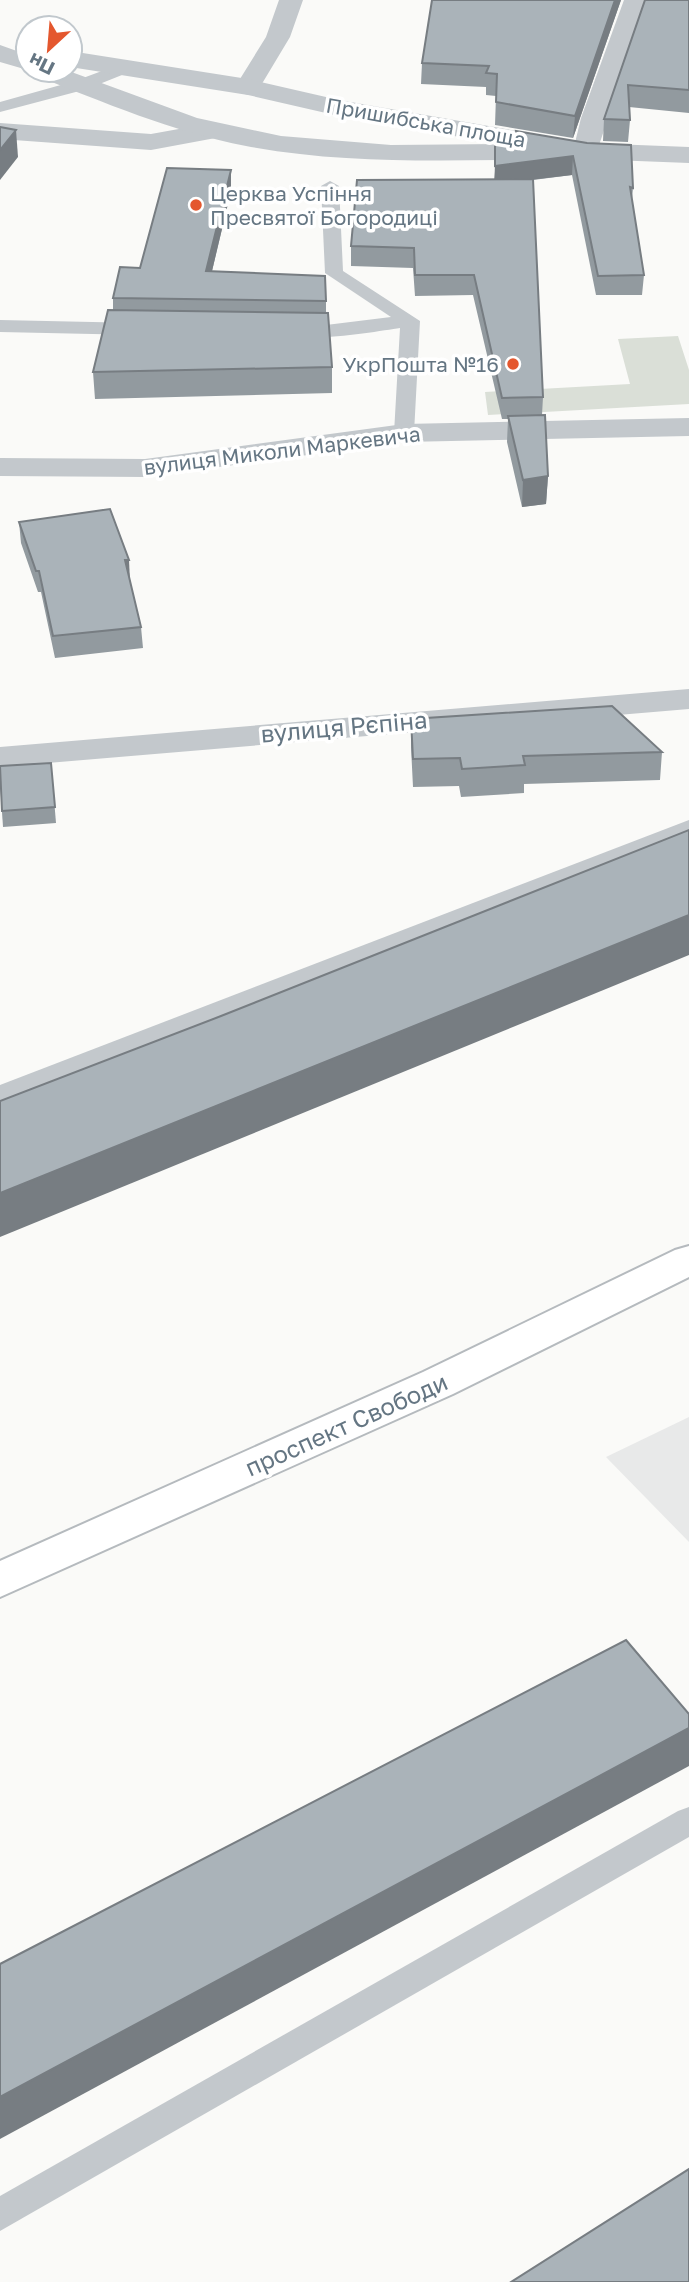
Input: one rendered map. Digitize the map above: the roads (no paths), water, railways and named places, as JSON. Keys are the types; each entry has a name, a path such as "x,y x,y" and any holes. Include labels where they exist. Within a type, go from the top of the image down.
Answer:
{"main road":[{"name":"проспект Свободи","path":"0,1580 438,1383 689,1261"}],"street":[{"path":"248,87 278,37 291,0"},
{"path":"81,85 156,114 212,131 316,149 382,153 586,151 594,118 636,0"},
{"name":"Пришибська площа","path":"84,61 248,87 338,108 586,151 689,155"},
{"path":"0,131 151,142 212,131"},
{"name":"вулиця Миколи Маркевича","path":"0,467 145,468 404,433 689,427"},
{"name":"вулиця Рєпіна","path":"0,757 689,699"}],"lane":[{"path":"0,107 81,85 126,67"},
{"path":"330,187 334,273 410,321"},
{"path":"279,331 326,331 410,321"},
{"path":"404,433 410,321"},
{"path":"0,326 153,329"},
{"path":"0,1095 689,827"},
{"path":"0,2215 689,1821"}],"place":[{"name":"Церква Успіння Пресвятої Богородиці","path":"196,205"},
{"name":"УкрПошта №16","path":"513,364"}]}
